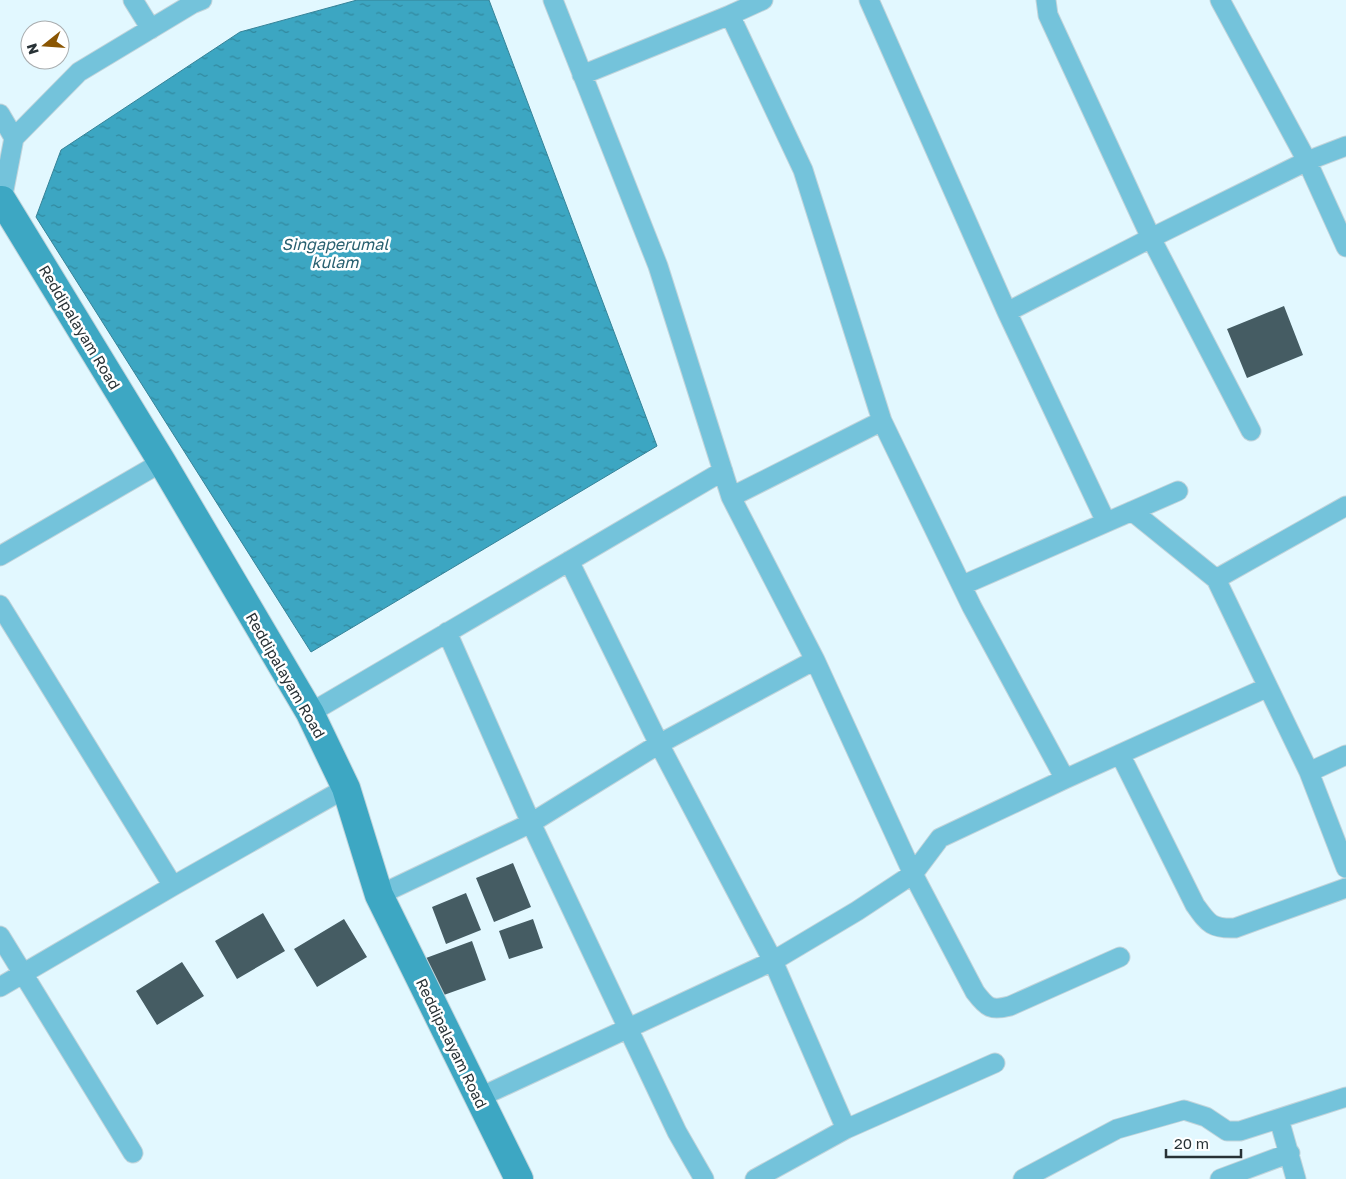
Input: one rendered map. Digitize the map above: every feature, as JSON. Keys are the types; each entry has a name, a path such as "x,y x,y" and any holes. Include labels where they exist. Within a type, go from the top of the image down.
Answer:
{"main road":[{"name":"Reddipalayam Road","path":"1,200 162,462 310,713 346,788 379,895 519,1179"}],"street":[{"path":"133,0 151,29"},
{"path":"1,200 14,138 78,72 192,4 202,0"},
{"path":"553,0 658,266 732,497 815,660 913,874 975,992 981,1001 989,1007 998,1009 1010,1006 1120,957"},
{"path":"582,76 763,0"},
{"path":"869,0 1007,312 1106,522"},
{"path":"1046,0 1048,15 1151,238 1251,431"},
{"path":"1220,0 1307,161 1346,247"},
{"path":"730,15 803,170 882,421 972,607 1066,779"},
{"path":"0,114 14,138"},
{"path":"1007,312 1307,161 1346,146"},
{"path":"732,497 882,421"},
{"path":"0,556 162,462"},
{"path":"310,713 723,471"},
{"path":"963,585 1178,490"},
{"path":"1216,579 1346,506"},
{"path":"1132,511 1216,579 1310,772 1346,868"},
{"path":"569,561 659,744 773,961 846,1130"},
{"path":"0,605 173,886"},
{"path":"447,632 531,823 678,1132 704,1179"},
{"path":"379,895 531,823 659,744 815,660"},
{"path":"478,1098 773,961 857,911 913,874 940,838 1268,687"},
{"path":"1120,754 1195,905 1207,921 1213,925 1220,929 1235,928 1346,888"},
{"path":"1310,772 1346,755"},
{"path":"0,987 346,788"},
{"path":"0,936 133,1153"},
{"path":"755,1179 846,1130 995,1063"},
{"path":"1023,1179 1117,1130 1184,1110 1206,1117 1227,1131 1240,1131 1346,1097"},
{"path":"1279,1119 1296,1179"},
{"path":"1220,1179 1290,1153"}],"water":[{"name":"Singaperumal kulam","path":"357,0 489,0 657,446 311,652 36,217 61,150 240,32"}],"building":[{"path":"1284,306 1303,355 1247,378 1227,329"},
{"path":"513,863 531,907 494,922 476,878"},
{"path":"466,893 481,930 446,944 432,907"},
{"path":"263,913 285,951 237,979 215,941"},
{"path":"344,919 367,957 317,987 294,949"},
{"path":"533,919 543,948 509,959 499,931"},
{"path":"472,941 486,980 441,996 426,958"},
{"path":"182,962 204,996 157,1025 136,991"}]}
